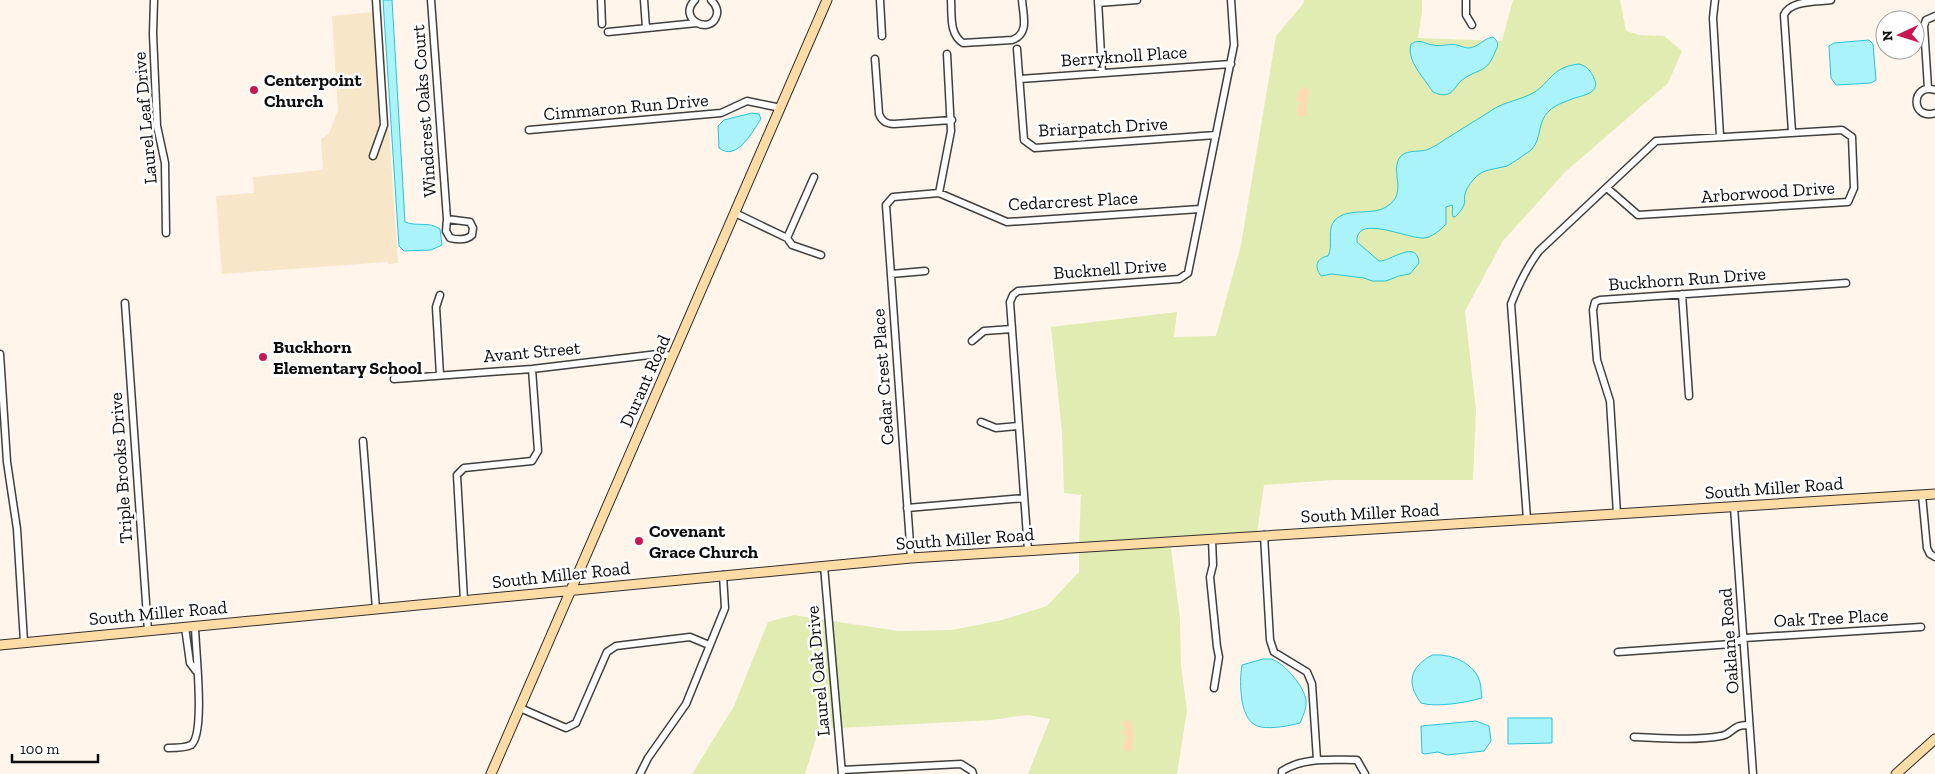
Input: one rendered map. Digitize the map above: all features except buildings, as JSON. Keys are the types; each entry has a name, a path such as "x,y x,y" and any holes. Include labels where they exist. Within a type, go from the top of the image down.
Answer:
{"street":[{"name":"Laurel Leaf Drive","path":"154,0 153,34 157,126 165,163 166,233"},
{"path":"373,156 384,125 376,0"},
{"name":"Windcrest Oaks Court","path":"431,0 446,232 450,238 464,239 472,235 473,228 470,222 446,220"},
{"path":"601,0 602,24"},
{"path":"644,0 646,28"},
{"path":"695,0 690,11 692,19 698,23"},
{"path":"608,32 698,23 709,24 716,18 717,8 711,0"},
{"name":"Durant Road","path":"491,774 827,0"},
{"path":"880,0 882,36"},
{"path":"951,0 953,31 956,38 963,43 1019,38 1023,34 1024,27 1022,0"},
{"path":"1102,73 1098,1 1137,0"},
{"name":"Bucknell Drive","path":"1028,550 1010,302 1013,295 1018,291 1179,280 1188,273 1234,45 1231,0"},
{"path":"1466,0 1466,15 1472,25"},
{"path":"1715,0 1713,18 1720,136"},
{"path":"1792,132 1784,15 1786,10 1792,6 1832,0"},
{"path":"1935,16 1926,20 1924,26 1932,89 1920,92 1916,105 1922,112 1928,114 1935,113"},
{"name":"Briarpatch Drive","path":"1017,49 1024,140 1035,148 1216,136"},
{"path":"939,193 952,120 947,54"},
{"path":"875,59 879,114 883,122 890,124 952,120"},
{"name":"Berryknoll Place","path":"1020,79 1231,64"},
{"name":"Cimmaron Run Drive","path":"529,130 721,113 747,101 781,108"},
{"name":"Arborwood Drive","path":"1527,519 1511,304 1533,259 1539,251 1656,141 1842,130 1852,137 1854,188 1848,202 1638,215 1607,188"},
{"path":"787,238 814,177"},
{"name":"Cedarcrest Place","path":"893,197 939,193 1007,222 1200,209"},
{"name":"Cedar Crest Place","path":"893,197 886,205 911,558"},
{"path":"735,213 787,238 792,245 821,254"},
{"path":"891,274 925,271"},
{"name":"Buckhorn Run Drive","path":"1617,514 1610,401 1596,360 1593,310 1595,302 1600,300 1846,283"},
{"path":"1682,294 1689,396"},
{"path":"440,295 436,307 440,375"},
{"name":"Triple Brooks Drive","path":"125,303 148,631"},
{"path":"972,341 984,331 1012,329"},
{"path":"0,354 7,462 17,529 24,642"},
{"name":"Avant Street","path":"394,379 532,369 658,354 673,356"},
{"path":"464,600 457,475 464,468 532,461 538,452 532,369"},
{"path":"981,422 996,428 1019,426"},
{"path":"363,441 376,609"},
{"name":"South Miller Road","path":"0,645 911,558 1935,494"},
{"path":"1922,495 1926,548 1935,557"},
{"path":"907,508 1024,498"},
{"name":"Oaklane Road","path":"1734,507 1753,774"},
{"path":"1264,535 1270,640 1274,652 1307,672 1312,684 1317,760"},
{"path":"1212,539 1213,565 1210,577 1216,647 1219,657 1214,688"},
{"name":"Laurel Oak Drive","path":"824,566 842,772"},
{"path":"640,774 648,758 686,704 725,608 724,575"},
{"path":"168,748 186,746 194,741 200,714 195,626"},
{"path":"185,627 190,663 197,672"},
{"name":"Oak Tree Place","path":"1618,652 1732,644 1744,638 1920,627"},
{"path":"520,708 566,728 576,723 607,652 616,646 690,637 709,645"},
{"path":"188,650 195,649"},
{"path":"1634,738 1669,738 1676,740 1723,736 1741,724 1749,725"},
{"path":"1896,774 1935,739"},
{"path":"1282,774 1282,771 1292,765 1317,760 1357,760 1365,774"},
{"path":"842,772 961,764 972,771 973,774"}],"shaded area":[{"path":"373,12 381,124 369,157 375,159 388,124 381,12 398,263 389,264 387,262 222,274 216,196 254,193 253,177 323,170 321,139 329,134 338,110 332,16"}],"green space":[{"path":"1304,0 1422,0 1418,38 1502,41 1513,0 1620,0 1626,31 1639,35 1664,36 1682,51 1668,83 1565,172 1503,241 1465,311 1476,410 1473,480 1333,480 1264,485 1257,533 1079,544 1081,495 1064,493 1062,432 1051,327 1177,312 1174,337 1216,336 1241,245 1276,36 1303,4"},
{"path":"1138,547 1171,548 1180,619 1181,666 1187,710 1177,774 1028,774 1050,719 1028,715 991,720 841,728 832,621 898,631 952,630 1002,620 1047,606 1079,572 1079,550"},
{"path":"794,615 826,620 835,728 819,729 805,774 692,774 734,706 768,622"}],"sand":[{"path":"1306,87 1309,90 1306,115 1300,117 1297,114 1298,107 1302,101 1298,102 1297,95 1301,89"},
{"path":"1129,719 1133,730 1133,743 1132,750 1127,752 1122,747 1127,738 1123,732 1126,728 1122,722"}],"water":[{"path":"383,0 392,0 405,222 432,225 440,229 442,245 431,250 404,251 399,246"},
{"path":"1493,37 1498,46 1486,67 1462,80 1452,92 1446,95 1433,92 1413,63 1411,56 1411,44 1417,41 1469,48"},
{"path":"1869,40 1873,44 1876,80 1871,83 1836,85 1831,78 1829,46 1834,43"},
{"path":"1579,64 1587,68 1593,76 1595,87 1593,90 1586,95 1560,104 1549,111 1545,115 1535,145 1527,153 1507,166 1478,175 1468,188 1465,194 1464,205 1455,217 1452,215 1452,205 1446,207 1446,224 1439,231 1430,237 1424,238 1373,228 1364,229 1359,234 1357,242 1379,261 1402,253 1413,252 1417,256 1419,263 1410,274 1386,281 1372,281 1364,278 1332,274 1321,276 1317,269 1317,263 1328,256 1330,252 1332,224 1340,216 1380,210 1393,201 1397,195 1397,168 1401,156 1432,148 1497,107 1536,91 1556,72"},
{"path":"752,113 759,114 761,119 749,138 732,151 719,148 718,126 724,120"},
{"path":"1432,655 1452,657 1468,665 1478,677 1482,698 1443,705 1421,703 1413,689 1413,676 1419,665"},
{"path":"1263,659 1271,659 1282,665 1299,684 1306,698 1305,711 1300,723 1265,728 1254,724 1248,718 1242,701 1242,665"},
{"path":"1508,718 1552,718 1552,743 1508,744"},
{"path":"1476,721 1489,726 1491,741 1484,751 1447,755 1438,752 1422,753 1421,726"}],"place":[{"name":"Centerpoint Church","path":"254,90"},
{"name":"Buckhorn Elementary School","path":"263,357"},
{"name":"Covenant Grace Church","path":"639,541"}]}
